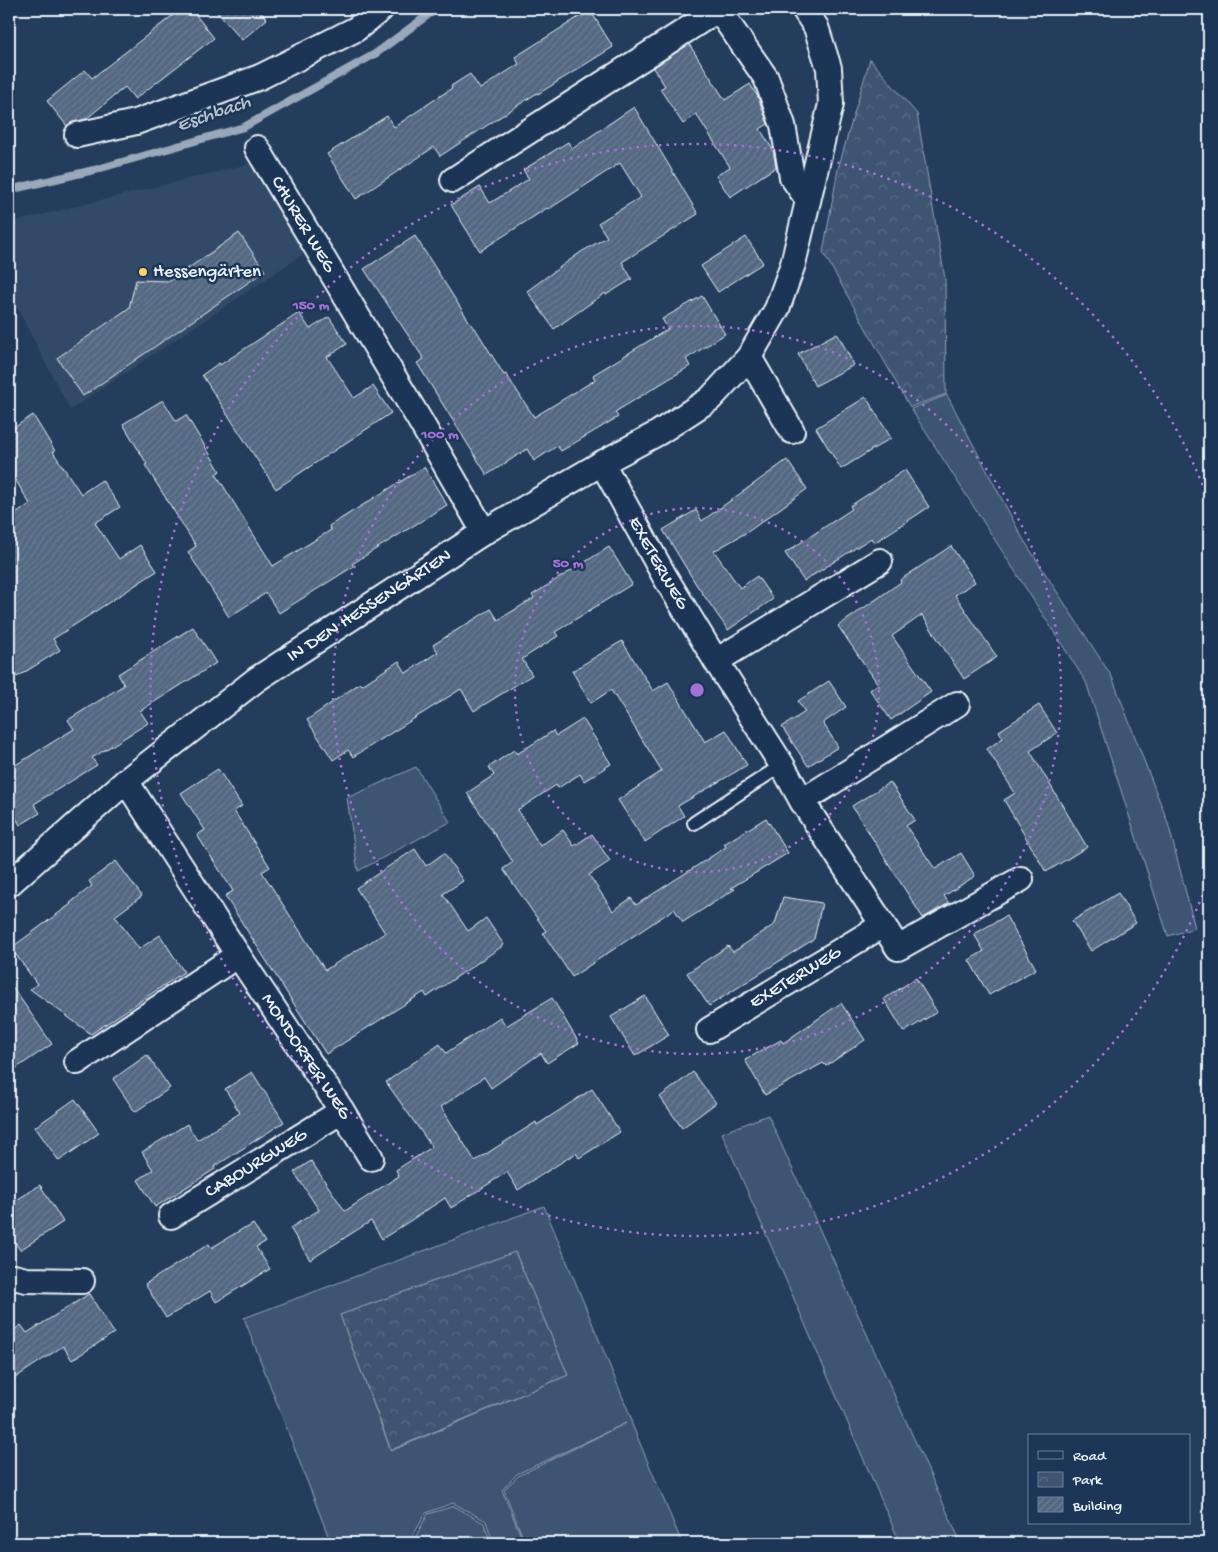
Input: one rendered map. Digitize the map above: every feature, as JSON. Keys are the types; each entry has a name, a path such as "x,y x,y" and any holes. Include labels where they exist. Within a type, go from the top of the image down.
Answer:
{"street":[{"path":"77,135 136,122 260,77 356,29 381,9"},
{"path":"453,180 719,9 766,78 782,125 792,177 808,200"},
{"name":"IN DEN HESSENGÄRTEN","path":"9,884 126,780 257,679 484,532 658,433 710,399 749,357 777,309 793,264 830,104 829,68 816,27 804,9"},
{"name":"CHURER WEG","path":"257,148 419,419 484,532"},
{"path":"749,357 792,431"},
{"name":"EXETERWEG","path":"602,464 664,577 782,765 802,801 898,948 1021,879"},
{"path":"716,661 880,561"},
{"path":"802,801 957,704"},
{"name":"MONDORFER WEG","path":"126,780 371,1158"},
{"name":"EXETERWEG","path":"710,1030 883,925"},
{"path":"77,1062 238,955"},
{"name":"CABOURGWEG","path":"171,1216 342,1111"},
{"path":"10,1275 26,1280 82,1281"}],"lane":[{"path":"694,823 782,765"}],"shaded area":[{"name":"Hessengärten","path":"253,163 305,253 70,410 9,292 9,223"}],"green space":[{"path":"870,59 917,114 945,279 946,394 910,407 823,252 838,169"},
{"path":"947,395 1023,539 1112,677 1168,823 1195,928 1168,936 1086,682 911,409"},
{"path":"416,767 450,822 358,871 347,798"},
{"path":"768,1115 961,1543 900,1543 722,1133"},
{"path":"544,1206 682,1543 525,1543 504,1490 518,1476 626,1423 517,1474 502,1490 524,1543 493,1543 486,1521 453,1503 426,1513 409,1543 331,1543 244,1318","holes":["515,1252 568,1375 391,1451 340,1315"]},
{"path":"515,1252 568,1375 391,1450 340,1315"},
{"path":"454,1506 484,1523 491,1543 412,1543 428,1514"}],"building":[{"path":"181,9 191,9 214,38 135,99 125,87 86,119 67,126 47,101 85,70 92,78"},
{"path":"214,9 258,9 267,19 242,40"},
{"path":"590,10 613,47 537,93 440,156 434,147 356,199 327,154 387,116 394,127 470,74 480,89 519,64 515,57"},
{"path":"689,44 725,100 750,84 758,97 768,124 760,129 773,150 776,167 730,197 716,176 730,167 696,114 683,124 660,89 665,86 653,68"},
{"path":"634,107 698,214 622,262 632,279 606,295 605,293 554,329 527,291 581,252 607,237 598,223 641,197 620,163 480,251 451,205 480,187 490,203 529,179 523,170 568,142 572,149"},
{"path":"239,233 265,271 83,396 57,358 129,308 136,280 170,281"},
{"path":"415,236 504,375 506,374 534,417 595,380 593,375 668,329 662,319 702,296 725,334 686,359 690,366 615,412 618,417 561,451 557,446 534,461 527,449 487,475 417,363 424,359 364,269"},
{"path":"746,237 763,263 718,292 701,266"},
{"path":"299,313 310,329 329,317 347,344 327,357 354,398 373,386 391,413 276,489 202,375"},
{"path":"837,333 854,365 815,386 798,354"},
{"path":"866,397 891,438 841,469 816,428"},
{"path":"163,400 176,421 186,415 220,471 216,474 273,566 331,530 329,526 424,467 447,505 352,564 354,566 279,613 266,593 229,617 188,552 196,546 145,465 147,464 123,424"},
{"path":"33,415 55,451 53,452 81,494 102,480 120,507 95,523 119,559 140,545 157,571 53,639 60,650 17,677 9,664 9,518 30,504 9,469 9,431"},
{"path":"787,460 807,489 749,531 714,551 740,588 757,576 773,599 728,630 696,584 663,530 696,510 702,521"},
{"path":"905,470 929,507 874,543 871,538 804,581 785,553 852,509 850,506"},
{"path":"951,546 975,582 955,595 997,657 964,679 922,615 892,636 931,692 891,720 870,690 878,684 838,626 901,582 900,580"},
{"path":"609,547 632,584 555,632 558,636 522,659 532,675 474,711 461,689 353,757 348,750 333,760 307,720 360,683 362,685 399,661 406,673 438,652 433,645 452,633 491,609 498,620 534,598 532,595"},
{"path":"193,627 216,663 140,711 148,723 92,758 97,765 34,804 40,813 20,825 9,805 9,769 74,729 68,720 124,685 118,674"},
{"path":"622,641 653,691 668,682 705,742 726,730 747,765 678,806 684,816 645,842 618,800 662,771 611,690 591,703 572,671"},
{"path":"829,681 846,707 823,723 838,747 808,766 782,727 805,712 798,701"},
{"path":"1039,705 1057,733 1030,751 1087,847 1046,872 1004,800 1015,793 987,749 1003,738 999,731"},
{"path":"583,719 611,764 584,781 580,774 558,788 556,785 518,810 540,846 563,830 574,846 592,834 610,861 589,875 613,911 631,898 636,905 726,847 724,844 766,818 788,853 731,888 735,889 683,922 674,909 572,977 543,933 546,931 503,869 513,862 467,793 494,775 489,767 514,750 517,754 553,731 556,736"},
{"path":"218,769 242,806 234,811 270,867 262,872 325,970 385,933 356,888 415,849 426,866 444,853 463,881 443,894 468,931 486,918 504,945 427,997 424,992 326,1054 225,896 233,891 197,835 205,830 181,793"},
{"path":"890,782 915,820 906,826 935,869 961,853 975,876 944,896 949,903 923,918 852,806"},
{"path":"116,861 142,896 115,916 139,949 160,935 184,972 91,1034 30,989 37,984 11,948 71,904 92,886 89,881"},
{"path":"1118,893 1136,923 1091,951 1072,921"},
{"path":"783,897 822,903 814,939 709,1006 687,973 728,946 733,952 775,924"},
{"path":"1006,916 1036,969 989,995 969,960 984,951 974,934"},
{"path":"916,978 937,1012 904,1032 884,999"},
{"path":"9,982 52,1044 9,1073"},
{"path":"645,996 669,1035 635,1056 611,1017"},
{"path":"552,998 579,1043 547,1063 541,1053 491,1088 484,1077 441,1107 475,1161 536,1122 537,1125 592,1089 620,1132 579,1158 576,1153 518,1190 507,1172 451,1208 445,1198 382,1239 371,1221 310,1260 290,1228 319,1210 294,1172 311,1161 345,1211 399,1176 396,1170 432,1147 386,1082 440,1044 446,1053 500,1017 506,1026"},
{"path":"841,1003 865,1040 826,1066 823,1063 765,1095 745,1060 781,1040 783,1043"},
{"path":"147,1055 170,1088 135,1112 113,1079"},
{"path":"252,1072 284,1122 155,1207 138,1180 153,1170 142,1152 187,1124 197,1140 240,1113 225,1089"},
{"path":"693,1072 716,1103 682,1128 660,1097"},
{"path":"75,1099 99,1133 59,1161 35,1127"},
{"path":"40,1185 63,1222 20,1250 9,1233 9,1205"},
{"path":"253,1224 265,1242 256,1247 270,1269 216,1302 210,1291 166,1318 145,1284 209,1244 211,1248"},
{"path":"89,1294 114,1333 72,1360 63,1346 9,1382 9,1334 21,1325 27,1333"}],"waterway":[{"name":"Eschbach","path":"9,190 94,170 244,127 375,54 436,9"}],"place":[{"name":"Hessengärten","path":"143,272"}]}
